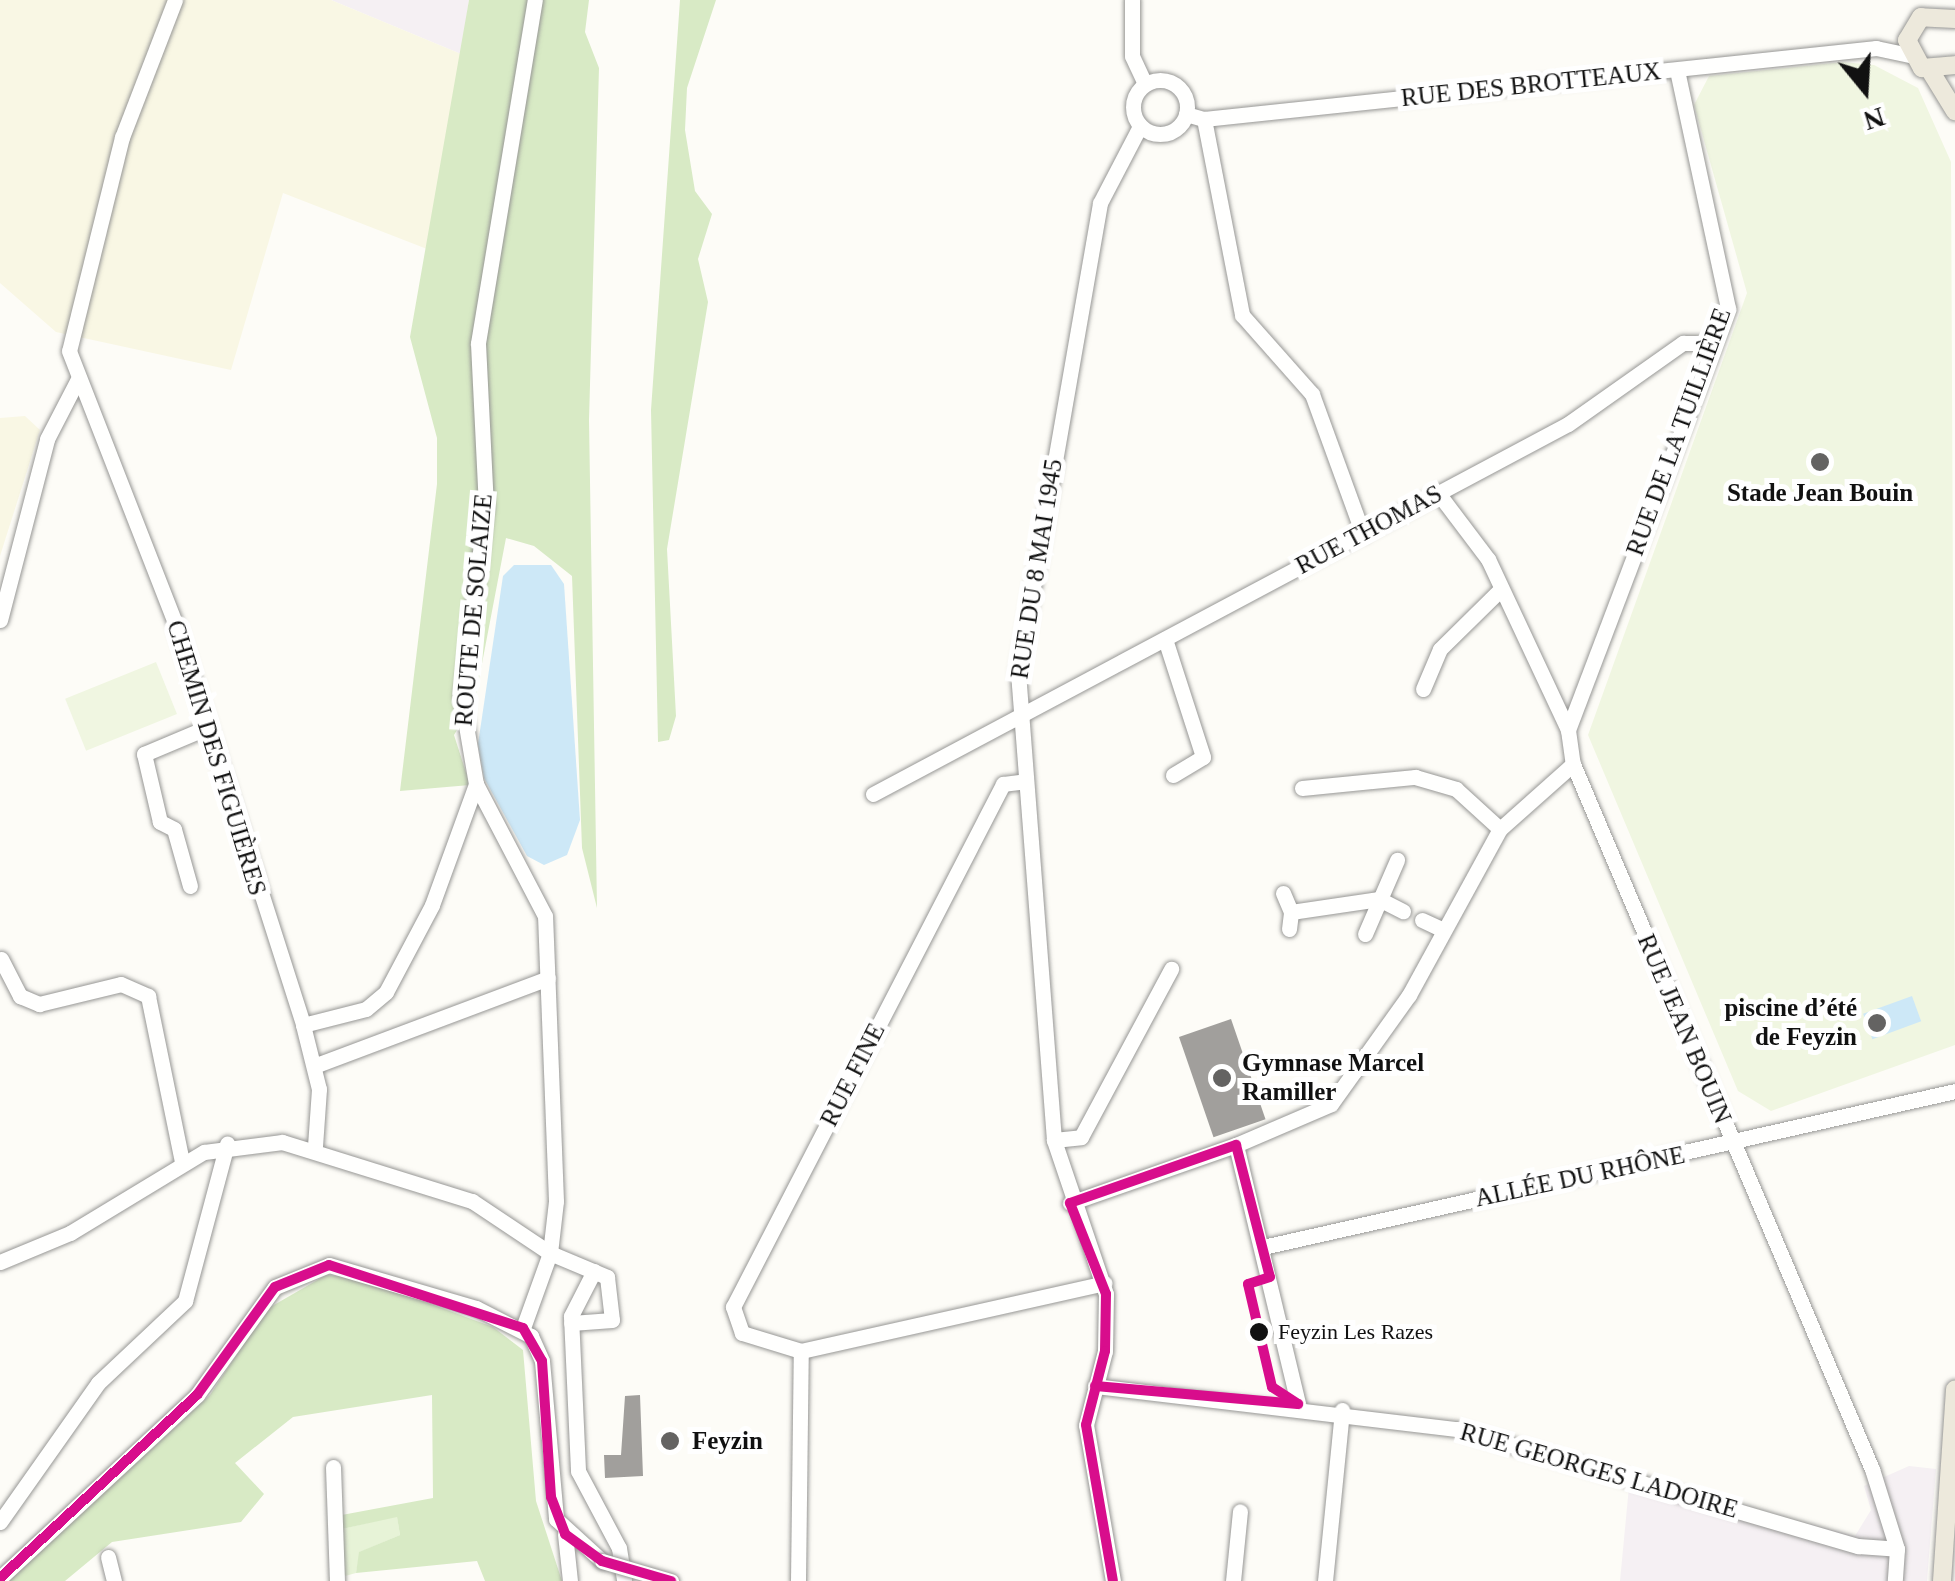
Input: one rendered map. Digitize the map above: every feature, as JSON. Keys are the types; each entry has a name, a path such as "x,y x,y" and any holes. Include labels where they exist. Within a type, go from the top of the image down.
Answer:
{"main road":[{"path":"1953,12 1933,7 1909,32 1910,55 1931,72 1955,111"},
{"path":"1931,72 1955,65"},
{"path":"1942,1581 1955,1389"}],"street":[{"path":"0,620 47,439 78,379 68,351 122,137 175,0"},
{"name":"ROUTE DE SOLAIZE","path":"523,1328 550,1254 545,916 476,784 462,696 486,507 478,343 534,0"},
{"path":"1132,0 1132,56 1145,84"},
{"name":"RUE DES BROTTEAUX","path":"1876,48 1909,32"},
{"name":"RUE DES BROTTEAUX","path":"1186,114 1204,119 1876,48 1910,55"},
{"name":"RUE DE LA TUILLIÈRE","path":"1568,730 1713,343 1729,283 1678,70"},
{"path":"1145,84 1177,86 1186,114 1171,132 1140,126 1133,104 1145,84"},
{"path":"1204,119 1234,292 1257,338 1312,394 1363,534"},
{"name":"RUE DU 8 MAI 1945","path":"1113,1581 1086,1426 1107,1333 1104,1283 1070,1204 1054,1140 1018,714 1100,202 1140,126"},
{"name":"RUE THOMAS","path":"873,794 1619,395 1683,343 1713,343"},
{"name":"CHEMIN DES FIGUIÈRES","path":"78,379 117,458 303,1025 314,1066 316,1146"},
{"name":"RUE JEAN BOUIN","path":"1438,493 1501,589 1568,730 1573,764 1897,1549 1895,1581"},
{"path":"1423,689 1440,650 1501,589"},
{"path":"1165,639 1203,757 1173,775"},
{"path":"190,886 144,754 206,728"},
{"path":"1070,1204 1236,1144 1331,1104 1410,995 1441,930 1500,829 1573,764"},
{"path":"1302,788 1415,778 1456,789 1500,829"},
{"name":"RUE FINE","path":"801,1351 742,1333 734,1307 1003,784 1026,781"},
{"path":"303,1025 366,1009 386,992 432,905 476,784"},
{"path":"1365,934 1397,860"},
{"path":"1283,893 1291,912 1289,929"},
{"path":"1291,912 1378,899 1403,911"},
{"path":"1422,920 1441,930"},
{"path":"1,959 20,996 39,1004 121,984 148,996 182,1162"},
{"path":"1054,1140 1081,1137 1171,969"},
{"path":"314,1066 548,978"},
{"name":"ALLÉE DU RHÔNE","path":"1263,1246 1955,1090"},
{"path":"0,1522 98,1383 185,1301 227,1144"},
{"path":"0,1262 70,1234 182,1162 227,1144 316,1146 507,1217 550,1254 610,1280 612,1320 571,1323"},
{"path":"1236,1144 1298,1404"},
{"path":"0,1578 197,1396 275,1287 308,1268 366,1270 523,1328 542,1361 551,1497 565,1534 570,1581"},
{"path":"594,1271 571,1323 578,1471 619,1548 624,1581"},
{"path":"798,1581 801,1351 1104,1283"},
{"name":"RUE GEORGES LADOIRE","path":"1095,1386 1298,1404 1457,1429 1858,1546 1897,1549"},
{"path":"1324,1581 1342,1410"},
{"path":"333,1466 334,1580"},
{"path":"1233,1581 1240,1511"},
{"path":"565,1534 602,1561 671,1581"},
{"path":"108,1557 114,1581"}],"shaded area":[{"path":"0,0 331,0 461,54 427,249 283,193 231,370 56,332 0,283"},
{"path":"331,0 469,0 461,54"},
{"path":"25,416 40,430 0,556 0,418"},
{"path":"1909,1466 1936,1469 1927,1581 1620,1581 1630,1476 1855,1536 1871,1510 1864,1486"}],"green space":[{"path":"469,0 589,0 585,32 599,68 589,420 597,908 582,848 572,576 534,546 506,538 475,700 454,735 470,785 400,791 437,484 437,438 410,337"},
{"path":"680,0 716,0 687,88 685,130 695,191 712,214 698,259 708,302 667,549 676,716 669,740 658,742 651,410"},
{"name":"Stade Jean Bouin","path":"1843,62 1874,65 1918,88 1951,162 1955,1045 1771,1111 1738,1091 1588,735 1747,293 1694,105 1709,76"},
{"path":"156,662 177,714 86,751 65,699"},
{"path":"326,1275 358,1277 493,1327 523,1350 536,1501 562,1581 485,1581 477,1561 356,1573 359,1552 400,1535 397,1517 342,1529 331,1517 433,1498 432,1395 293,1417 235,1463 264,1494 241,1522 112,1542 65,1581 9,1581 210,1395 267,1309"},
{"path":"397,1516 400,1535 360,1552 356,1573 345,1576 335,1561 342,1529"}],"water":[{"path":"514,565 551,565 564,584 580,820 567,855 544,865 527,856 484,778 478,744 503,576"},
{"path":"1912,996 1921,1021 1872,1039 1863,1014"}],"building":[{"name":"Gymnase Marcel Ramiller","path":"1231,1019 1266,1119 1214,1137 1179,1037"},
{"name":"Feyzin","path":"640,1395 643,1476 605,1478 604,1455 621,1455 625,1396"}],"transit line":[{"path":"1070,1203 1236,1145 1270,1277"},
{"path":"1070,1203 1106,1294 1105,1351 1086,1425 1113,1581"},
{"path":"0,1578 197,1395 275,1287 329,1265 523,1328 542,1361 551,1497 565,1534 602,1561 671,1581"},
{"path":"1270,1277 1248,1284 1272,1387 1298,1404"},
{"path":"1095,1386 1298,1404"}],"place":[{"name":"Stade Jean Bouin","path":"1820,462"},
{"name":"piscine d’été de Feyzin","path":"1877,1023"},
{"name":"Gymnase Marcel Ramiller","path":"1222,1078"},
{"name":"Feyzin Les Razes","path":"1259,1332"},
{"name":"Feyzin","path":"670,1441"}]}
